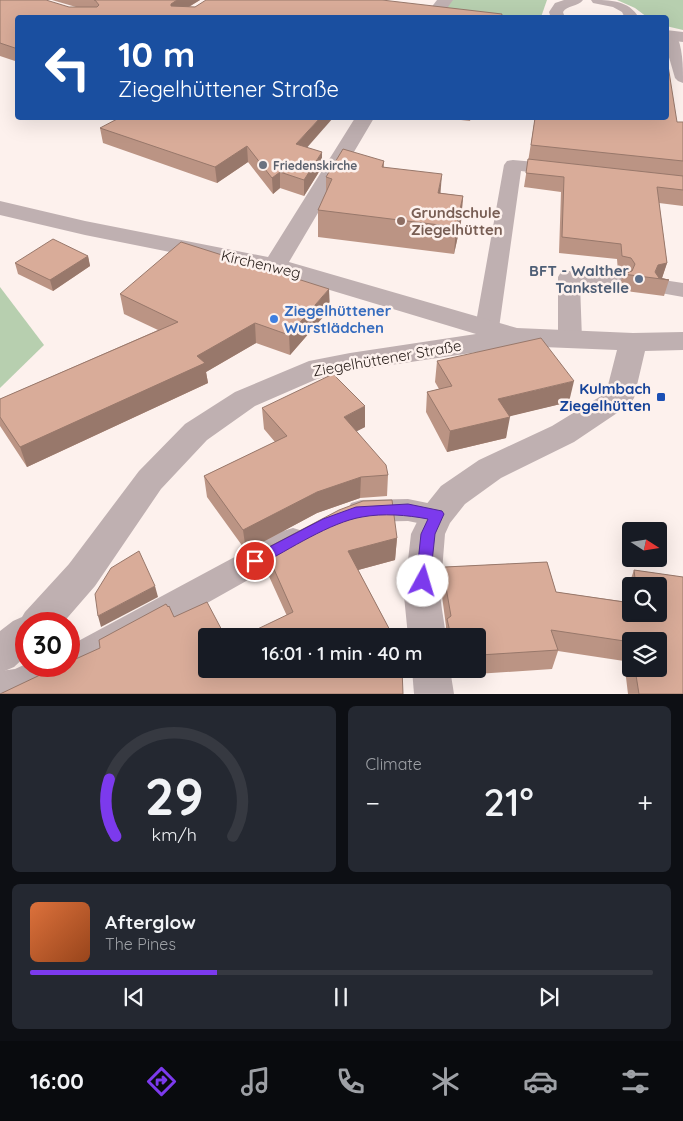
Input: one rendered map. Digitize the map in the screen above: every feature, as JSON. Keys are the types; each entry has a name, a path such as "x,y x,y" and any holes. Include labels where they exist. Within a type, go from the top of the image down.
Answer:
{"street":[{"path":"417,8 454,13"},
{"path":"275,266 363,120"},
{"name":"Kirchenweg","path":"0,208 84,228 275,266 518,337"},
{"name":"Ziegelhüttener Straße","path":"49,612 82,575 150,480 196,432 246,399 309,371 350,362 518,337 633,342 683,341"},
{"path":"425,628 422,596 428,534 437,514 454,495 490,468 563,434 618,398 633,342"},
{"path":"0,655 15,642"},
{"path":"431,678 434,694"}],"lane":[{"path":"557,15 556,12 560,6 576,0"},
{"path":"598,0 614,3 629,10 631,15"},
{"path":"673,36 683,78"},
{"path":"487,328 513,165 579,172"},
{"path":"570,339 570,277 618,281"},
{"path":"80,657 328,524 361,511 387,509 437,514"},
{"path":"0,687 16,685 35,677"}],"green space":[{"path":"441,0 547,0 542,15 488,15 435,11"},
{"path":"617,0 683,0 683,30 669,27 669,15 644,15 635,8"},
{"path":"0,287 44,345 0,388"}],"building":[{"path":"0,0 46,0 69,7 97,7 99,5 95,0 177,0 171,6 195,7 206,0 382,0 502,14 15,15 15,48 0,43"},
{"path":"669,72 677,122 683,122 683,161 531,145 535,120 669,120"},
{"path":"115,120 318,120 296,144 322,152 304,180 280,172 272,178 247,146 215,167 100,128"},
{"path":"343,149 384,161 382,167 442,174 438,193 463,196 456,227 318,210 332,179 326,177"},
{"path":"528,159 683,176 683,190 657,187 667,263 658,265 655,272 659,278 669,280 623,274 632,271 635,264 631,258 622,256 621,244 562,237 564,177 526,173"},
{"path":"53,239 88,256 50,280 15,263"},
{"path":"181,242 329,289 289,335 255,323 197,356 205,363 20,447 0,417 0,399 178,322 120,294"},
{"path":"541,338 574,381 498,399 510,417 450,431 427,392 452,386 437,361"},
{"path":"333,374 365,406 344,417 386,465 388,475 361,477 317,492 243,530 204,476 287,436 262,408"},
{"path":"392,500 397,538 348,551 389,628 260,628 293,612 265,549 339,510 363,501"},
{"path":"139,551 155,586 98,616 95,594 111,568"},
{"path":"547,562 556,592 622,602 622,622 667,622 667,577 635,577 634,570 683,577 683,694 639,694 636,677 667,677 667,632 622,632 622,641 551,630 558,650 486,655 486,628 449,628 447,619 451,616 444,576 445,567"},
{"path":"207,602 221,628 198,628 198,678 402,678 403,694 0,694 36,677 80,677 80,657 100,648 99,640 166,604 169,606 174,617"}],"place":[{"name":"Friedenskirche","path":"263,165"},
{"name":"Grundschule Ziegelhütten","path":"401,221"},
{"name":"BFT - Walther Tankstelle","path":"639,279"},
{"name":"Ziegelhüttener Wurstlädchen","path":"274,319"},
{"name":"Kulmbach Ziegelhütten","path":"661,397"}],"route":[{"path":"255,561 328,523 361,511 408,510 437,514 428,534 423,581"}]}
